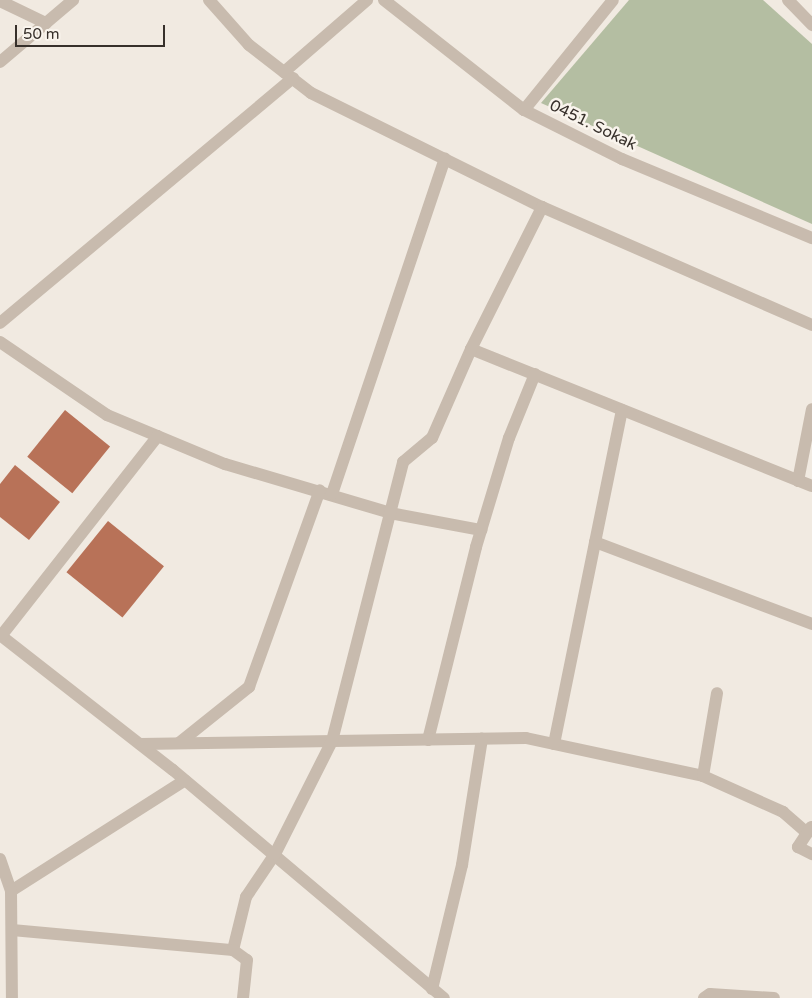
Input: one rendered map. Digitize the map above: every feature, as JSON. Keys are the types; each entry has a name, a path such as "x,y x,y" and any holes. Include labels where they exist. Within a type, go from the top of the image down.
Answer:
{"street":[{"path":"0,62 73,0"},
{"path":"209,0 249,45 312,93 542,207 812,325"},
{"path":"0,323 288,75 367,0"},
{"name":"0451. Sokak","path":"384,0 524,110 622,159 812,238"},
{"path":"524,110 613,0"},
{"path":"788,0 812,25"},
{"path":"0,1 46,23"},
{"path":"179,744 249,687 326,492 445,158"},
{"path":"233,950 246,897 274,854 332,741 403,462 432,438 471,349 542,207"},
{"path":"0,342 107,415 225,464 326,492 390,513 481,530"},
{"path":"471,349 812,486"},
{"path":"428,740 481,530 509,438 535,374"},
{"path":"798,481 812,409"},
{"path":"554,744 622,410"},
{"path":"158,436 0,636 185,780 444,998"},
{"path":"595,542 812,624"},
{"path":"703,776 717,693"},
{"path":"140,744 526,738 703,776 784,812 810,829 798,847 812,854"},
{"path":"432,988 462,865 482,739"},
{"path":"11,891 185,780"},
{"path":"0,859 11,891 12,998"},
{"path":"12,930 233,950 247,960 243,998"},
{"path":"708,997 774,998"}],"green space":[{"path":"629,0 763,0 812,44 812,224 541,103"}],"building":[{"path":"65,410 110,447 72,493 27,457"},
{"path":"15,465 60,502 29,540 0,517 0,484"},
{"path":"108,521 164,566 122,618 66,572"}]}
